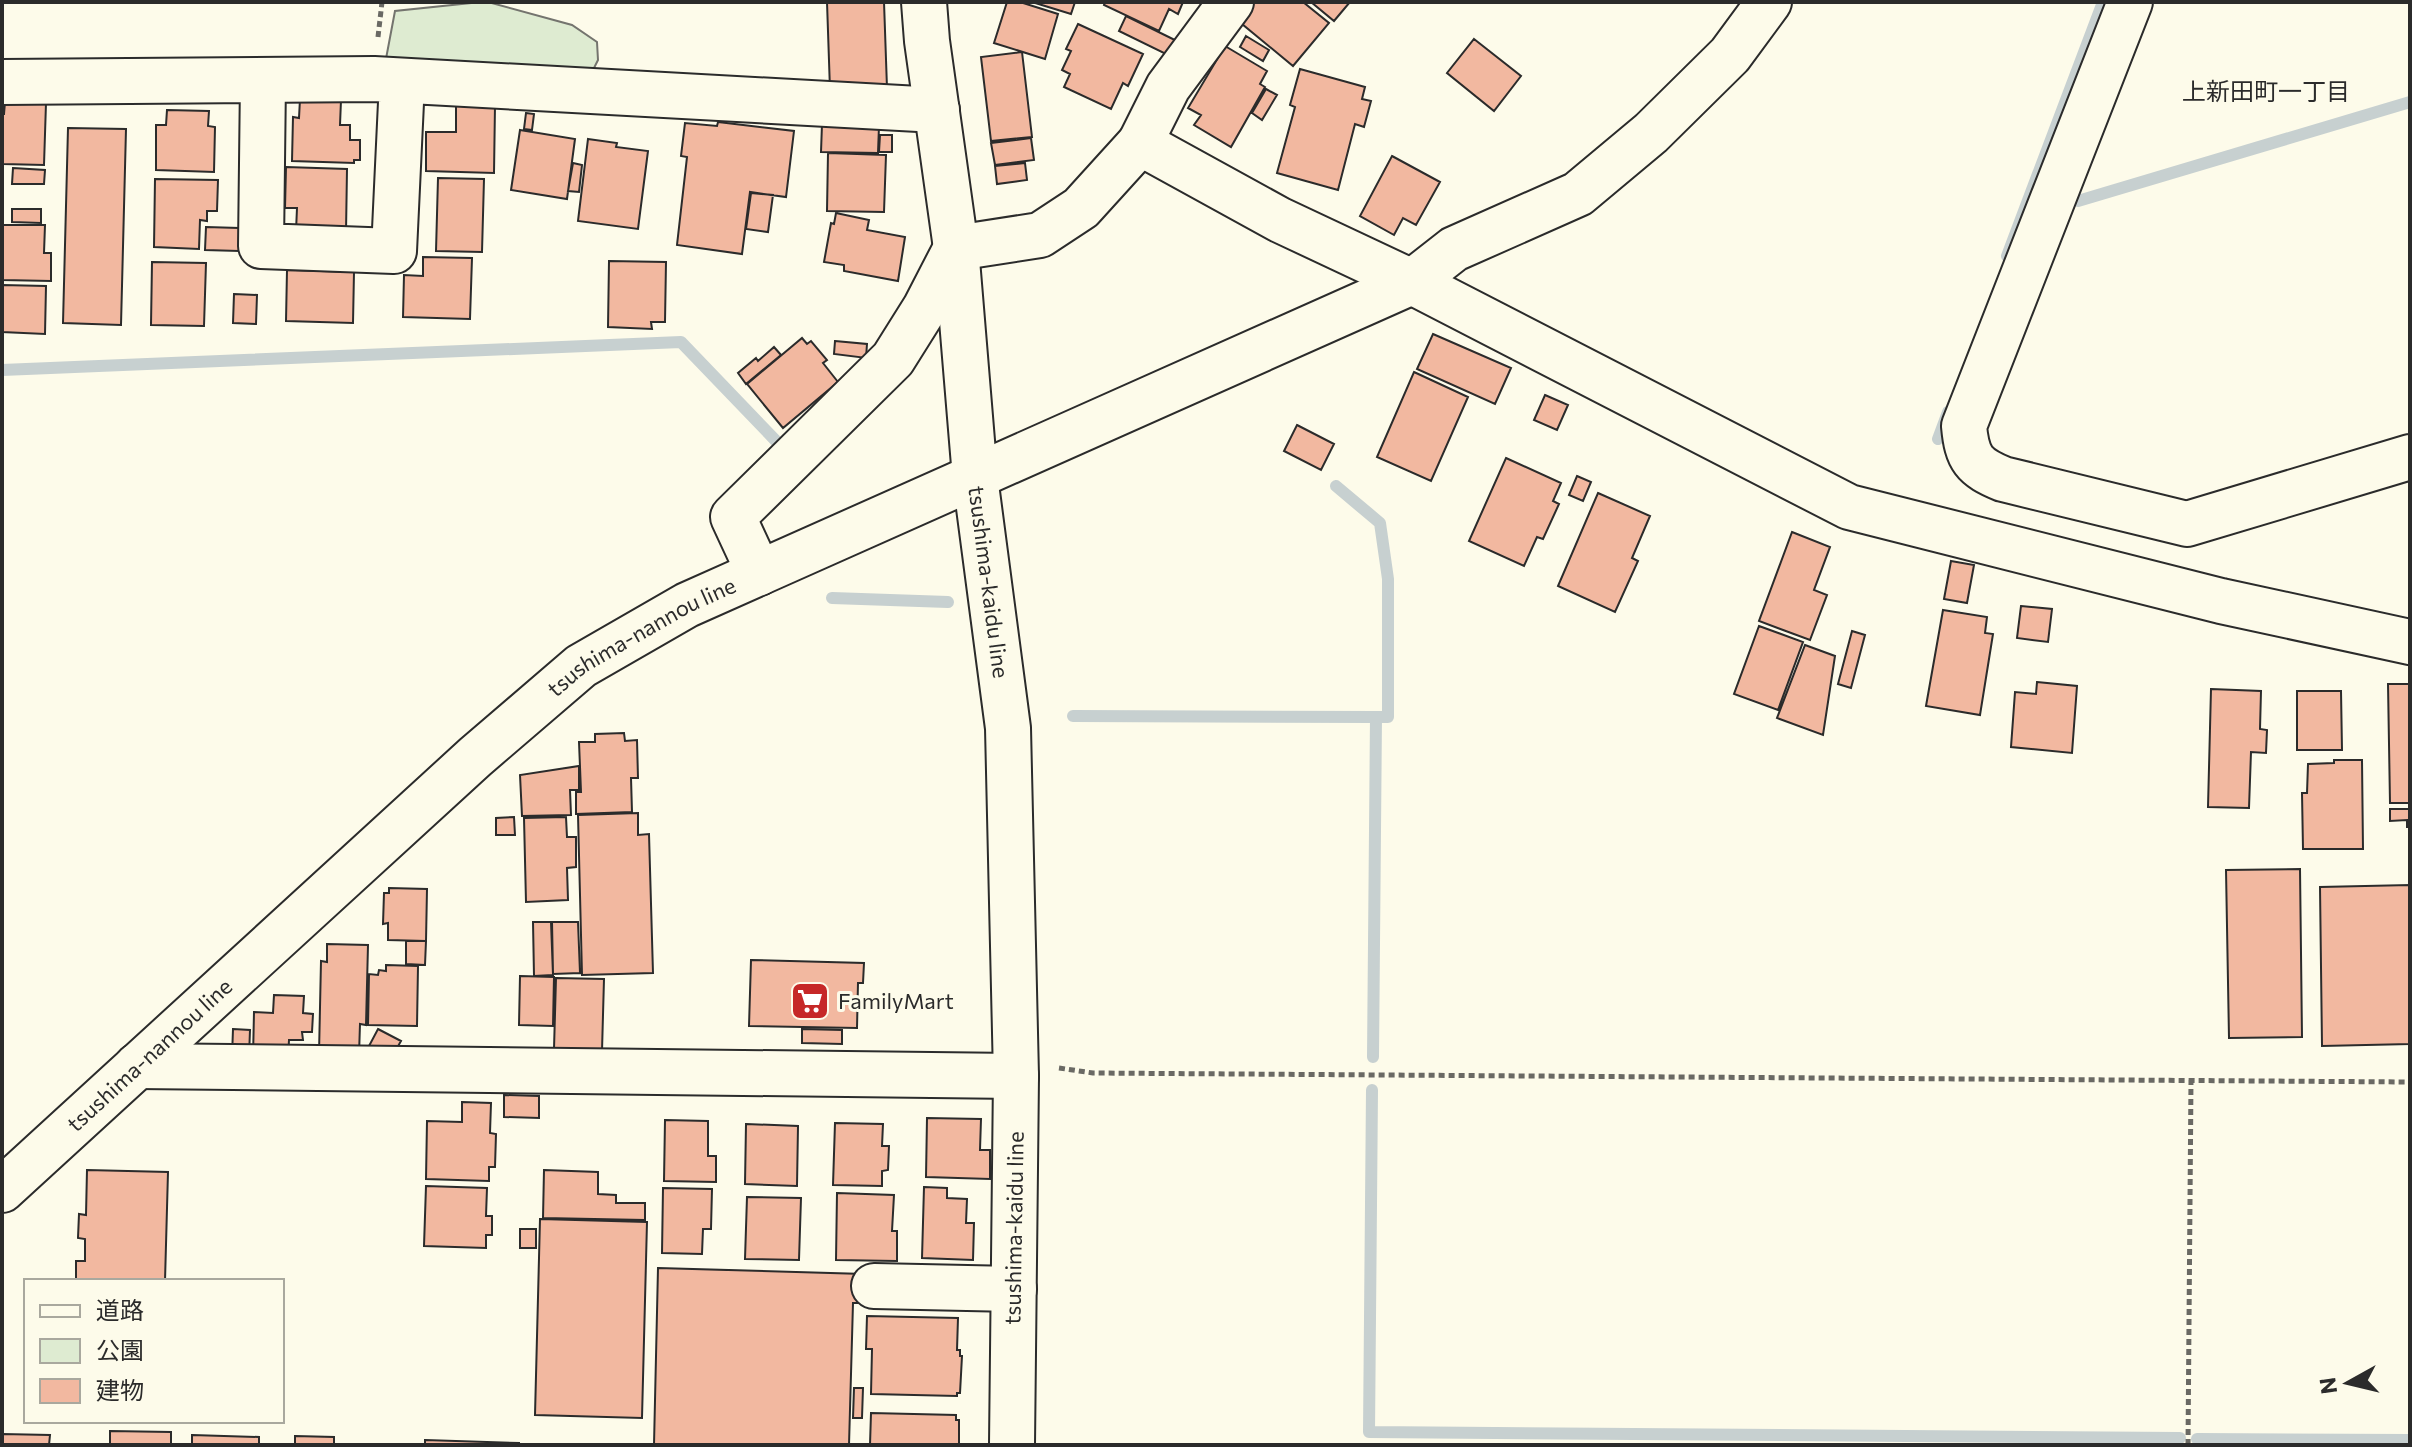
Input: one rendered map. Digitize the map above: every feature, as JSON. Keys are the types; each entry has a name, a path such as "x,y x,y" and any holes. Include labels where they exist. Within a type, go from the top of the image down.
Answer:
{"street":[{"path":"924,2 956,248 975,477"},
{"path":"956,248 1040,235 1081,208 1140,143 1168,87 1231,2"},
{"name":"tsushima-kaidu line","path":"1012,1445 1016,1069 1008,728 975,477 1412,282 1454,249 1578,194 1651,133 1730,55 1769,2"},
{"path":"2130,2 1964,426 1966,447 1980,470 2003,479 2187,524 2410,457"},
{"path":"263,80 261,246 394,251 402,81"},
{"path":"2,82 402,81 937,110"},
{"path":"1140,143 1280,220 1412,282 1849,507 2221,601 2410,642"},
{"path":"759,573 733,517 893,359 925,308 956,248"},
{"name":"tsushima-nannou line","path":"2,1190 475,757 581,666 687,605 975,477"},
{"path":"137,1066 1016,1069"},
{"path":"874,1286 1014,1289"}],"path":[{"path":"1016,1069 1093,1073 2410,1082"},
{"path":"2188,1445 2191,1080"}],"green space":[{"path":"481,2 572,25 597,42 598,60 590,76 385,64 395,11"}],"building":[{"path":"827,2 884,2 887,88 830,90"},
{"path":"1007,2 1020,2 1058,14 1045,59 994,43"},
{"path":"1032,2 1075,2 1071,14"},
{"path":"1105,2 1183,2 1178,14 1169,9 1159,31 1104,5"},
{"path":"1250,2 1303,2 1329,23 1293,66 1236,19"},
{"path":"1311,2 1350,2 1334,21"},
{"path":"1126,16 1181,43 1174,58 1119,31"},
{"path":"1078,24 1143,54 1128,86 1123,83 1111,109 1064,87 1070,74 1062,70 1071,51 1066,49"},
{"path":"1246,36 1269,50 1263,61 1240,47"},
{"path":"1474,39 1521,76 1494,111 1447,73"},
{"path":"1225,46 1267,71 1260,84 1265,87 1231,147 1194,125 1201,115 1188,108"},
{"path":"1022,52 1032,137 991,141 981,57"},
{"path":"1300,69 1365,87 1362,99 1371,101 1364,127 1355,124 1338,190 1277,173 1295,107 1290,105"},
{"path":"1266,89 1277,95 1262,120 1252,113"},
{"path":"300,99 341,100 340,125 350,125 350,140 360,140 360,160 354,160 354,163 292,161 293,117 299,118"},
{"path":"5,102 46,103 44,165 3,164 2,114"},
{"path":"456,104 495,105 494,173 426,171 426,132 456,132"},
{"path":"167,110 209,111 208,126 215,127 214,172 156,170 156,125 166,125"},
{"path":"526,113 534,114 532,130 524,129"},
{"path":"718,122 794,131 786,197 750,192 742,254 677,245 687,157 681,156 685,123 717,126"},
{"path":"822,124 879,126 878,153 821,152"},
{"path":"68,128 126,129 121,325 63,323"},
{"path":"520,130 575,139 567,199 511,190"},
{"path":"880,135 892,135 892,152 879,152"},
{"path":"1031,138 1034,160 995,165 991,143"},
{"path":"588,139 648,151 638,229 578,221"},
{"path":"828,153 886,155 884,212 827,211"},
{"path":"1392,156 1440,182 1416,225 1403,218 1394,235 1360,216"},
{"path":"573,163 582,165 579,192 568,191"},
{"path":"1025,163 1027,180 997,184 995,166"},
{"path":"286,167 347,169 346,232 296,231 297,208 285,208"},
{"path":"13,168 45,170 44,184 12,184"},
{"path":"438,178 484,179 482,252 436,251"},
{"path":"155,179 218,180 217,211 207,211 207,221 200,220 199,249 154,247"},
{"path":"751,193 773,195 768,232 746,229"},
{"path":"12,209 41,209 41,223 12,222"},
{"path":"836,213 869,220 867,230 905,237 898,281 844,271 844,265 824,262 831,223 834,224"},
{"path":"2,225 45,225 44,253 51,253 51,281 2,280"},
{"path":"206,227 239,228 239,251 205,250"},
{"path":"423,257 472,258 470,319 403,317 404,275 423,276"},
{"path":"609,261 666,262 665,322 651,322 652,329 608,327"},
{"path":"152,262 206,263 204,326 151,325"},
{"path":"287,270 354,272 353,323 286,321"},
{"path":"2,285 46,286 45,334 2,332"},
{"path":"234,294 257,295 256,324 233,323"},
{"path":"1433,334 1511,368 1495,404 1417,369"},
{"path":"802,338 807,344 811,341 827,360 823,363 838,382 783,428 747,384"},
{"path":"835,341 867,344 866,358 834,354"},
{"path":"774,347 781,355 746,384 738,373"},
{"path":"1414,372 1468,397 1431,481 1377,457"},
{"path":"1545,395 1568,405 1557,430 1534,420"},
{"path":"1297,425 1334,444 1321,470 1284,451"},
{"path":"1506,458 1561,483 1553,501 1559,504 1543,539 1537,537 1524,566 1469,541"},
{"path":"1577,476 1591,482 1583,501 1569,495"},
{"path":"1598,493 1650,516 1632,558 1638,561 1615,612 1558,586"},
{"path":"1792,532 1830,547 1814,590 1827,595 1810,640 1759,621"},
{"path":"1951,561 1974,565 1967,603 1944,599"},
{"path":"2021,606 2052,609 2048,642 2017,638"},
{"path":"1943,610 1987,617 1985,633 1993,634 1980,715 1926,706"},
{"path":"1759,626 1803,642 1778,710 1734,694"},
{"path":"1852,631 1865,635 1851,688 1838,684"},
{"path":"1805,645 1835,656 1823,735 1777,718"},
{"path":"2037,682 2077,686 2072,753 2011,747 2015,692 2036,694"},
{"path":"2388,684 2410,684 2410,803 2390,803"},
{"path":"2211,689 2261,691 2260,729 2267,730 2266,753 2251,752 2249,808 2208,807"},
{"path":"2297,691 2341,691 2342,750 2297,750"},
{"path":"624,733 625,741 637,740 638,778 631,778 632,812 576,814 576,792 581,792 579,742 595,742 595,734"},
{"path":"2334,760 2362,760 2363,849 2303,849 2302,793 2307,793 2308,764 2334,763"},
{"path":"579,766 579,790 570,790 571,815 522,816 520,775"},
{"path":"2390,809 2410,809 2410,827 2407,827 2407,820 2390,821"},
{"path":"638,813 638,835 649,834 653,973 582,975 578,815"},
{"path":"514,817 515,835 496,835 496,818"},
{"path":"566,817 567,837 576,837 576,867 567,868 568,900 526,902 524,818"},
{"path":"2300,869 2302,1037 2229,1038 2226,870"},
{"path":"2410,885 2410,1044 2322,1046 2320,887"},
{"path":"389,888 427,889 426,941 388,940 388,923 383,924 384,893 389,893"},
{"path":"533,922 551,922 553,975 534,976"},
{"path":"552,922 578,922 580,973 553,974"},
{"path":"406,941 426,941 425,965 406,964"},
{"path":"327,944 368,945 366,1025 360,1024 359,1055 319,1054 321,961 327,962"},
{"path":"751,960 864,963 863,983 858,983 857,1028 749,1026"},
{"path":"386,965 418,966 417,1026 368,1025 369,974 378,975 379,970 386,971"},
{"path":"520,976 554,977 553,1026 519,1025"},
{"path":"556,978 604,979 602,1051 554,1049"},
{"path":"274,995 304,996 303,1013 313,1014 312,1032 302,1032 303,1040 289,1040 288,1059 253,1058 254,1012 273,1013"},
{"path":"233,1029 250,1030 249,1057 232,1057"},
{"path":"378,1029 401,1041 392,1057 369,1046"},
{"path":"802,1029 842,1030 842,1044 802,1043"},
{"path":"504,1095 539,1096 539,1118 504,1117"},
{"path":"462,1102 491,1103 490,1133 496,1134 495,1167 489,1167 489,1181 426,1179 427,1121 462,1122"},
{"path":"927,1118 981,1119 980,1150 990,1150 990,1179 926,1177"},
{"path":"665,1120 708,1121 708,1156 716,1156 716,1182 664,1181"},
{"path":"835,1123 883,1124 882,1146 889,1146 888,1170 882,1171 882,1186 833,1185"},
{"path":"746,1124 798,1126 797,1186 745,1184"},
{"path":"87,1170 168,1172 165,1279 76,1279 76,1261 85,1261 85,1239 78,1238 79,1214 86,1215"},
{"path":"544,1170 598,1172 598,1194 616,1195 616,1203 645,1203 645,1220 543,1218"},
{"path":"426,1186 487,1188 486,1216 492,1216 492,1235 486,1235 486,1248 424,1246"},
{"path":"924,1187 947,1188 947,1198 967,1199 966,1223 974,1223 973,1260 922,1258"},
{"path":"663,1188 712,1189 711,1229 703,1229 702,1254 662,1253"},
{"path":"837,1193 894,1195 892,1231 897,1231 897,1261 836,1260"},
{"path":"747,1197 801,1198 799,1260 745,1259"},
{"path":"540,1219 647,1222 642,1418 535,1415"},
{"path":"520,1229 536,1229 536,1248 520,1248"},
{"path":"658,1268 864,1274 863,1303 853,1303 849,1445 654,1445"},
{"path":"867,1316 958,1318 957,1350 962,1356 960,1393 957,1396 871,1394 872,1349 866,1349"},
{"path":"854,1388 863,1388 862,1418 853,1418"},
{"path":"871,1413 956,1415 956,1420 959,1420 959,1445 870,1445"},
{"path":"110,1431 171,1432 171,1445 110,1445"},
{"path":"2,1434 50,1435 49,1445 2,1445"},
{"path":"192,1435 259,1437 259,1445 192,1445"},
{"path":"295,1436 334,1437 334,1445 295,1445"},
{"path":"425,1440 519,1443 519,1445 425,1445"}],"waterway":[{"path":"2007,256 2103,2"},
{"path":"2078,201 2410,102"},
{"path":"2,370 681,342 777,442"},
{"path":"1938,439 1948,412"},
{"path":"1336,486 1380,523 1388,579 1388,717 1376,717"},
{"path":"832,598 948,602"},
{"path":"1073,716 1376,717 1373,1057"},
{"path":"1372,1090 1369,1432 2180,1438"},
{"path":"2197,1439 2410,1440"}],"place":[{"name":"FamilyMart","path":"810,1001"}],"district":[{"name":"上新田町一丁目","path":"2266,92"}]}
